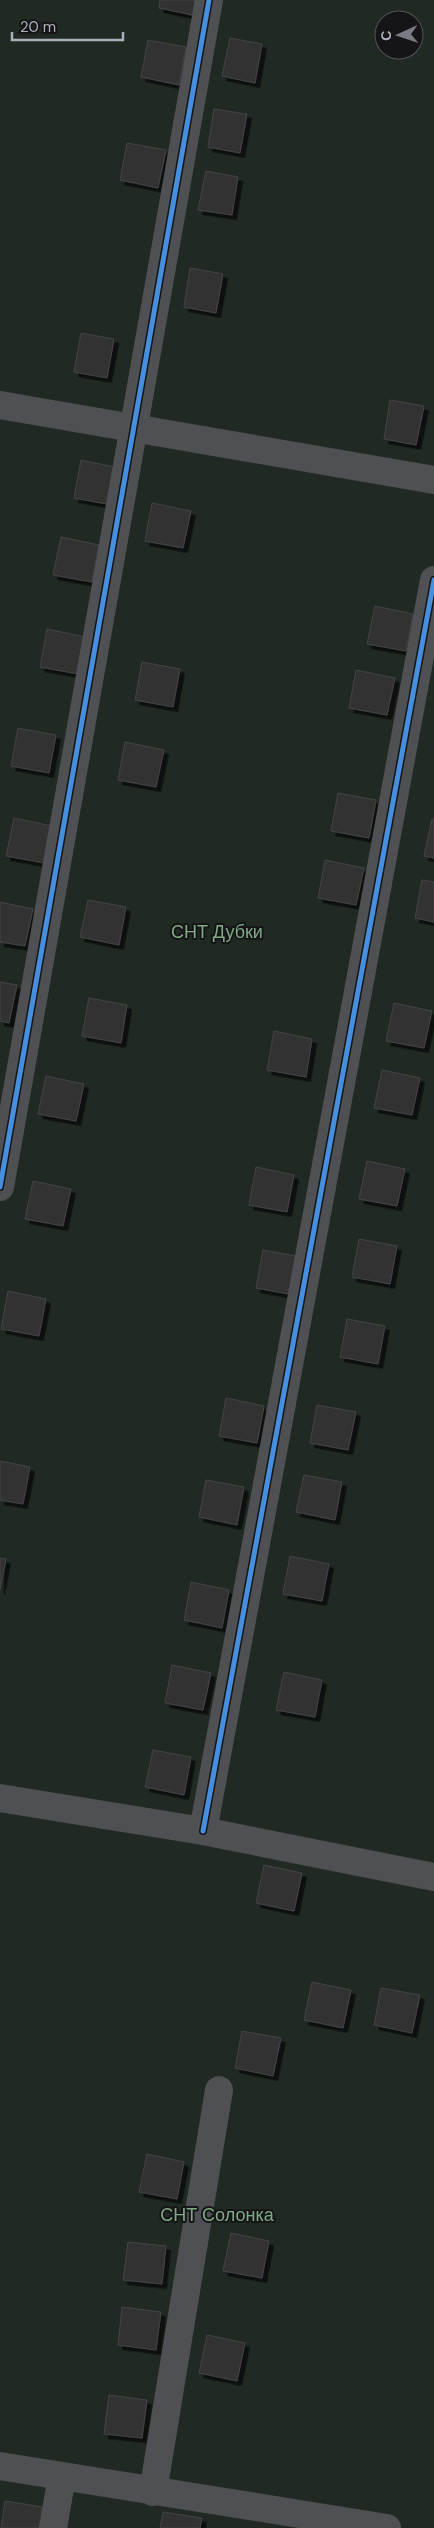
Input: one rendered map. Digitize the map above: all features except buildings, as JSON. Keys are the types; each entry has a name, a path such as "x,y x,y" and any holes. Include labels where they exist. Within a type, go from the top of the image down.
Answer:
{"street":[{"path":"0,1187 209,0"},
{"path":"0,405 434,480"},
{"path":"203,1831 434,580"},
{"path":"0,1798 203,1831 434,1877"},
{"path":"153,2492 219,2090"},
{"path":"0,2466 341,2524 387,2528"},
{"path":"53,2528 62,2476"}],"green space":[{"name":"СНТ Дубки","path":"0,0 434,0 434,2528 0,2528"}],"cycle path":[{"path":"0,1187 209,0"},
{"path":"203,1831 434,580"}],"park label":[{"name":"СНТ Солонка","path":"217,2215"}]}
